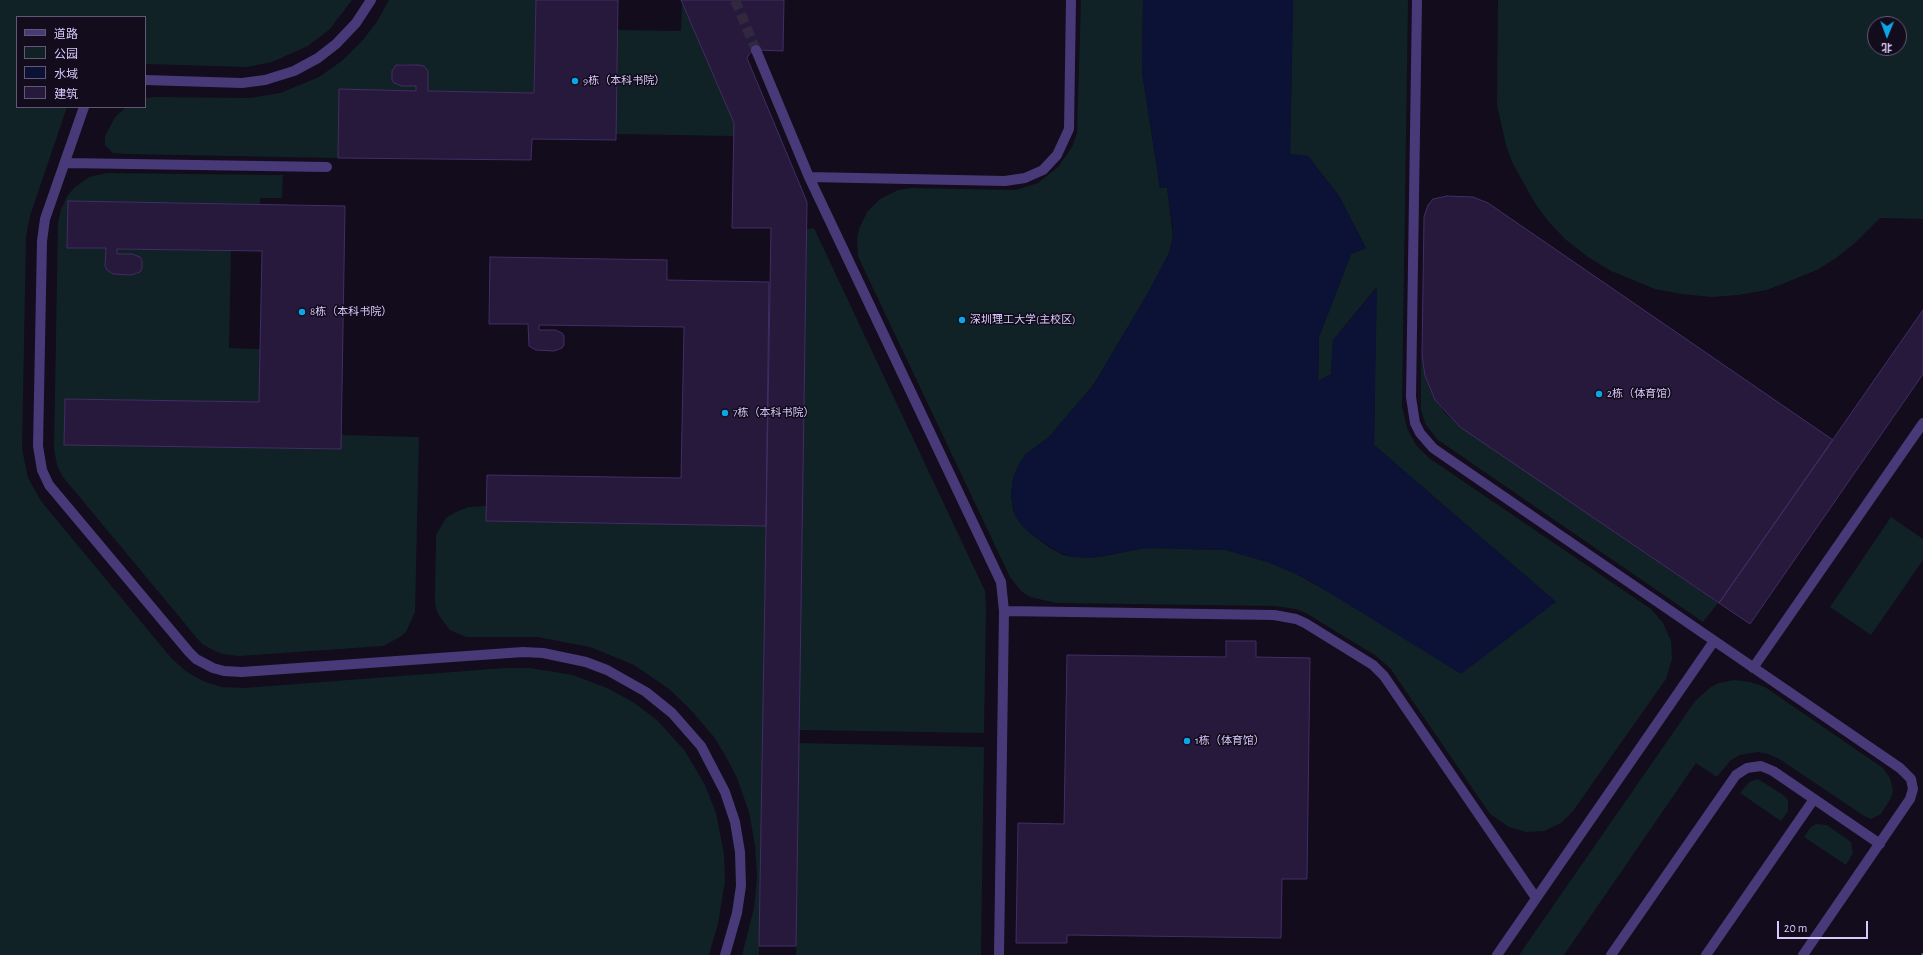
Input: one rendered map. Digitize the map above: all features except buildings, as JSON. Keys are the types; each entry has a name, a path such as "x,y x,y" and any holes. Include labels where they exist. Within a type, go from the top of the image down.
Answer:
{"lane":[{"path":"146,80 242,83 265,80 287,74 318,58 336,44 353,27 371,0"},
{"path":"809,177 1005,181 1025,178 1042,170 1057,155 1068,129 1071,0"},
{"path":"1417,0 1411,398 1415,423 1426,441 1442,455 1900,768 1911,779 1913,788 1910,799 1803,955"},
{"path":"756,50 809,177 998,574 1003,591 1004,611 999,955"},
{"path":"84,108 45,219 42,241 38,446 42,470 49,485 189,652 196,659 213,668 224,671 242,672 523,652 543,653 586,662 612,672 646,692 672,713 700,746 717,774 731,809 740,852 741,886 737,913 725,955"},
{"path":"65,163 327,167"},
{"path":"1753,668 1923,423"},
{"path":"1004,611 1274,615 1296,619 1305,623 1373,666 1384,676 1536,898"},
{"path":"1497,955 1714,641"},
{"path":"1611,955 1736,775 1741,770 1754,766 1768,768 1880,844"},
{"path":"1706,955 1814,799"}],"green space":[{"path":"0,0 352,0 330,29 308,46 272,62 247,67 146,64 146,16 16,16 16,108 67,108 30,216 26,237 22,449 28,478 41,501 172,659 187,672 203,681 221,687 244,688 505,668 530,668 573,675 607,688 633,702 657,720 685,751 705,785 716,813 724,854 725,881 718,924 709,955 0,955"},
{"path":"389,0 536,0 534,93 428,91 428,71 424,66 400,64 396,65 392,71 392,80 397,85 416,86 416,91 339,90 338,158 125,154 113,153 105,145 105,136 115,117 125,108 146,108 146,98 250,98 280,93 319,77 343,60 362,41 376,23"},
{"path":"1081,0 1143,0 1142,72 1160,188 1167,187 1173,237 1169,253 1148,293 1094,384 1049,437 1026,454 1019,464 1013,478 1011,495 1013,510 1019,522 1031,534 1050,548 1063,555 1073,557 1099,557 1145,548 1226,550 1268,562 1289,570 1334,595 1556,602 1374,445 1376,288 1333,340 1331,374 1318,382 1319,337 1351,254 1366,248 1339,196 1308,156 1290,154 1293,0 1408,0 1402,406 1407,428 1416,445 1429,458 1651,609 1663,623 1671,641 1672,659 1666,679 1573,811 1561,823 1544,831 1526,832 1509,827 1490,814 1390,668 1376,656 1306,613 1295,609 1275,606 1056,603 1030,597 1021,591 1010,577 862,265 858,256 857,239 859,229 867,212 880,199 898,190 912,188 1016,190 1038,183 1058,167 1072,147 1077,133"},
{"path":"1498,0 1923,0 1923,219 1880,218 1856,242 1836,258 1817,270 1767,290 1738,295 1712,297 1681,294 1655,289 1611,271 1588,257 1565,239 1549,222 1536,205 1513,164 1506,145 1497,105"},
{"path":"682,3 734,123 734,136 616,134 618,30 681,31"},
{"path":"106,173 283,175 282,198 260,198 260,204 68,201 67,248 106,248 105,266 107,270 113,274 132,275 140,272 142,269 142,260 140,257 132,254 117,254 117,249 231,251 229,348 260,349 259,402 65,399 64,445 340,449 341,435 419,437 415,612 406,632 400,637 383,646 239,656 223,654 215,651 202,644 62,476 57,465 54,449 58,222 61,209 68,195 74,188 89,177"},
{"path":"814,228 985,591 984,733 799,730 807,229"},
{"path":"1421,355 1429,388 1435,400 1445,413 1460,427 1718,603 1703,622 1438,440 1426,425 1421,410"},
{"path":"487,506 487,521 766,526 759,955 742,955 754,908 757,877 755,845 749,812 737,778 725,755 714,737 689,708 669,689 634,665 590,647 537,637 466,637 450,630 440,617 436,609 435,601 436,535 446,518 454,513 468,507"},
{"path":"1891,517 1923,539 1923,560 1871,635 1830,607"},
{"path":"1734,680 1750,682 1765,687 1883,768 1890,778 1893,790 1891,798 1881,814 1871,819 1864,816 1781,760 1768,754 1758,752 1740,755 1730,761 1717,777 1696,763 1564,955 1519,955 1695,701 1711,687 1719,683"},
{"path":"799,743 984,747 981,955 796,955"},
{"path":"1758,779 1782,794 1788,800 1788,811 1781,821 1740,793 1749,782"},
{"path":"1816,824 1827,825 1851,842 1853,853 1846,865 1804,837 1811,827"}],"water":[{"path":"1143,0 1293,0 1290,154 1308,156 1339,196 1366,248 1351,254 1319,337 1318,381 1331,374 1333,340 1377,288 1374,445 1556,602 1461,674 1307,579 1268,562 1226,550 1157,548 1139,549 1092,558 1073,557 1058,552 1031,534 1023,527 1015,516 1011,495 1013,478 1019,464 1026,454 1049,437 1094,384 1148,293 1169,253 1172,243 1173,229 1167,187 1160,188 1142,72"}],"tunnel":[{"path":"735,0 756,50"}],"place":[{"name":"9栋（本科书院）","path":"575,81"},
{"name":"8栋（本科书院）","path":"302,312"},
{"name":"深圳理工大学(主校区)","path":"962,320"},
{"name":"2栋（体育馆）","path":"1599,394"},
{"name":"7栋（本科书院）","path":"725,413"},
{"name":"1栋（体育馆）","path":"1187,741"}]}
